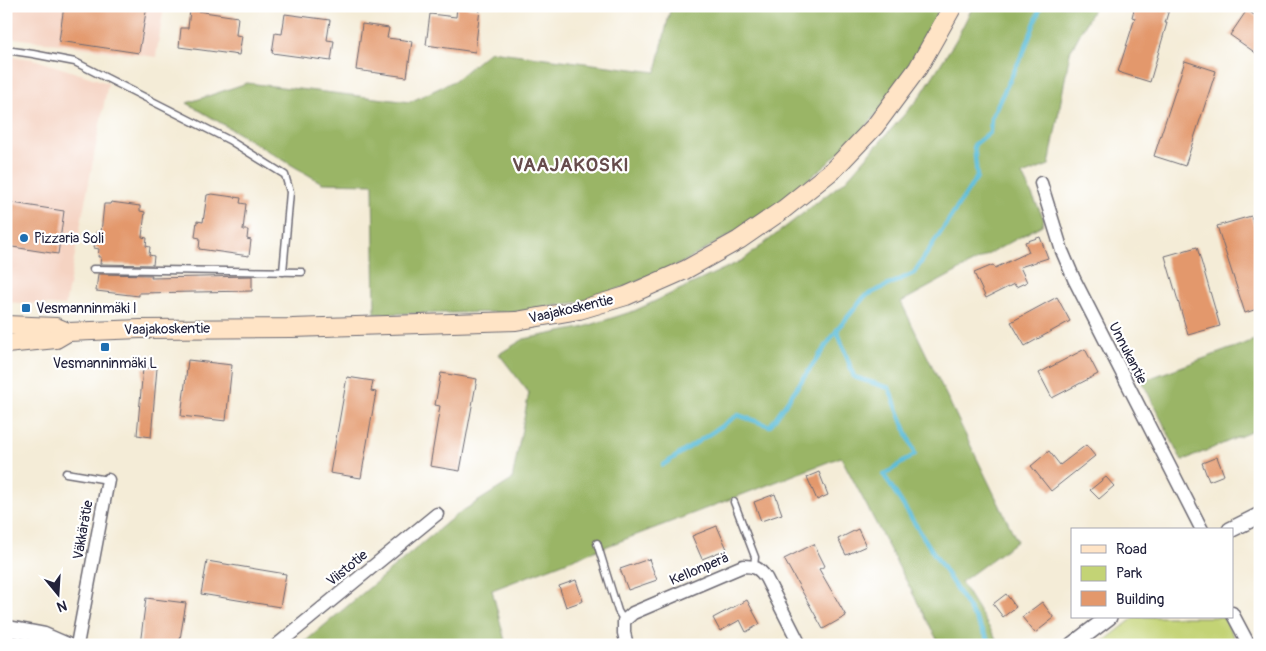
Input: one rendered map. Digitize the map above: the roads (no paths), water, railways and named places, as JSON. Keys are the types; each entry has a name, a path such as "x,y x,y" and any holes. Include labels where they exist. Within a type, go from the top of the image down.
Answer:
{"main road":[{"name":"Vaajakoskentie","path":"6,344 56,339 68,332 140,329 309,328 516,321 579,310 626,296 685,270 739,240 784,209 834,169 875,126 918,68 952,6"},
{"name":"Vaajakoskentie","path":"6,325 56,326 68,332"}],"street":[{"name":"Unnukantie","path":"1041,183 1062,251 1074,279 1201,528"},
{"name":"Väkkärätie","path":"77,645 108,480"},
{"name":"Viistotie","path":"277,645 437,514"},
{"path":"1234,528 1260,515"},
{"name":"Kellonperä","path":"624,621 633,614 743,566 754,566"},
{"path":"754,566 766,578 800,645"},
{"path":"1234,617 1249,645"},
{"path":"1072,645 1108,618"},
{"path":"624,621 626,645"},
{"path":"6,628 43,635 66,645"}],"lane":[{"path":"6,50 75,62 229,140 285,175 290,192 283,272"},
{"path":"93,269 302,272"},
{"path":"66,473 108,480"},
{"path":"734,502 756,556 754,566"},
{"path":"597,543 618,611 624,621"}],"waterway":[{"path":"992,645 884,475 915,454 889,388 854,377 837,330 865,296 914,273 977,177 974,145 990,132 991,118 1025,49 1041,6"},
{"path":"663,465 738,415 770,426 837,330"}],"place":[{"name":"Pizzaria Soli","path":"24,238"},
{"name":"Vesmanninmäki I","path":"26,308"},
{"name":"Vesmanninmäki L","path":"105,347"}],"district":[{"name":"VAAJAKOSKI","path":"571,165"}]}
